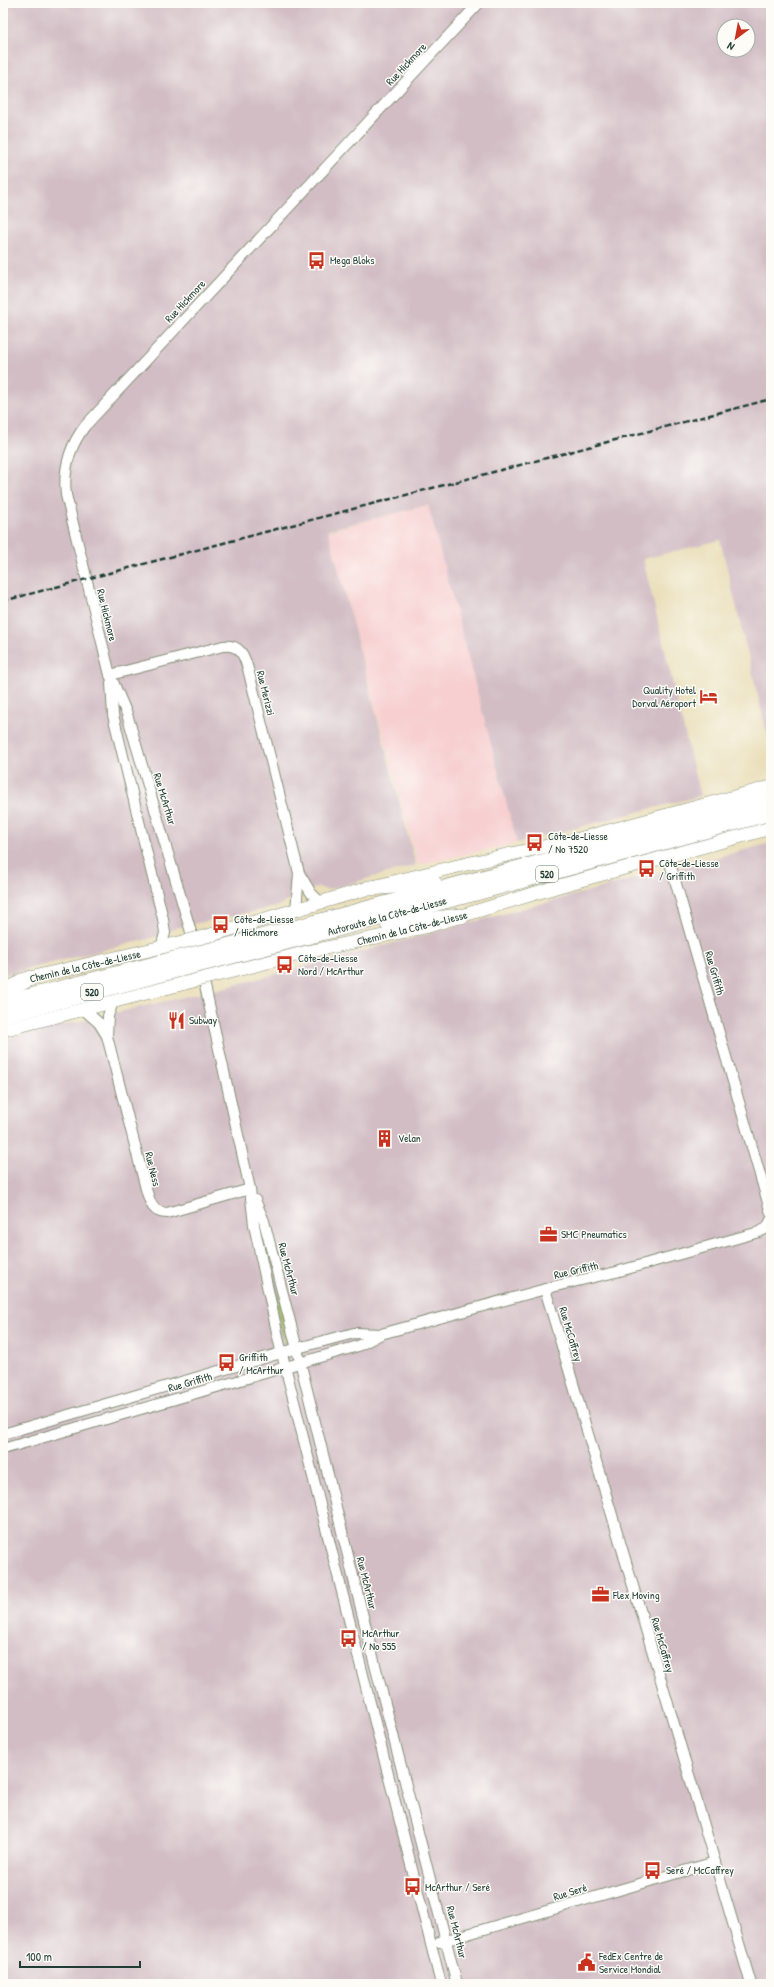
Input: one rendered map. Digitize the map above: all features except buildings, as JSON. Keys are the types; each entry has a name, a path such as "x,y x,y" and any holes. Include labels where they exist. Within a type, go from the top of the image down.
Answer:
{"highway":[{"name":"Autoroute de la Côte-de-Liesse","path":"3,1016 180,964 509,872 771,801"},
{"name":"Autoroute de la Côte-de-Liesse","path":"216,954 323,933 771,813"},
{"path":"369,888 415,886 509,872"},
{"path":"323,933 461,916"},
{"name":"Autoroute de la Côte-de-Liesse","path":"3,1003 180,964"},
{"path":"3,992 31,978"}],"main road":[{"name":"Chemin de la Côte-de-Liesse","path":"3,1030 113,1002 180,964 216,954 296,911 321,903 369,888 462,865 579,839 771,787"},
{"name":"Chemin de la Côte-de-Liesse","path":"216,954 307,952 404,932 559,886 771,828"},
{"name":"Chemin de la Côte-de-Liesse","path":"3,985 161,948 180,964"}],"street":[{"name":"Rue Hickmore","path":"110,675 66,495 65,472 69,454 77,437 89,421 479,3"},
{"name":"Rue Merizzi","path":"110,675 223,646 232,646 239,650 248,669 299,873 311,893 321,903"},
{"name":"Rue McArthur","path":"110,675 129,721 191,932"},
{"path":"110,675 113,716 163,919 165,933 161,948"},
{"name":"Rue Griffith","path":"668,856 771,1213"},
{"name":"Rue Merizzi","path":"296,911 299,873"},
{"name":"Rue McArthur","path":"205,986 250,1189 254,1224 282,1352 441,1984"},
{"name":"Rue Ness","path":"113,1002 108,1016 107,1036 146,1189 153,1208 159,1213 167,1213 250,1189"},
{"name":"Rue Ness","path":"83,1009 99,1023 107,1036"},
{"name":"Rue McArthur","path":"250,1189 264,1221 297,1348 374,1661 447,1940 457,1984"},
{"name":"Rue Griffith","path":"3,1449 358,1346 381,1334 545,1289 616,1272 758,1232 767,1228 771,1220"},
{"name":"Rue McCaffrey","path":"545,1289 751,1984"},
{"name":"Rue Griffith","path":"3,1434 297,1348 354,1333 381,1334"},
{"name":"Rue Seré","path":"432,1944 715,1862"}],"shaded area":[{"path":"3,3 771,3 771,750 720,540 643,559 700,796 517,843 428,505 328,530 416,865 327,890 318,887 291,896 289,900 276,907 179,927 156,937 3,975"},
{"path":"428,504 517,843 418,865 328,531"},
{"path":"771,843 771,1984 3,1984 3,1039 231,986"}],"green space":[{"path":"270,1265 290,1340 287,1343 284,1341 268,1266"}],"railway":[{"path":"3,601 771,399"}],"place":[{"name":"Mega Bloks","path":"317,260"},
{"name":"Quality Hotel Dorval Aéroport","path":"709,696"},
{"name":"Côte-de-Liesse / No 7520","path":"535,842"},
{"name":"Côte-de-Liesse / Griffith","path":"646,869"},
{"name":"Côte-de-Liesse / Hickmore","path":"221,925"},
{"name":"Côte-de-Liesse Nord / McArthur","path":"285,964"},
{"name":"Subway","path":"176,1020"},
{"name":"Velan","path":"385,1138"},
{"name":"SMC Pneumatics","path":"548,1234"},
{"name":"Griffith / McArthur","path":"226,1363"},
{"name":"Flex Moving","path":"600,1595"},
{"name":"McArthur / No 555","path":"349,1639"},
{"name":"Seré / McCaffrey","path":"653,1870"},
{"name":"McArthur / Seré","path":"412,1887"},
{"name":"FedEx Centre de Service Mondial","path":"586,1962"}]}
